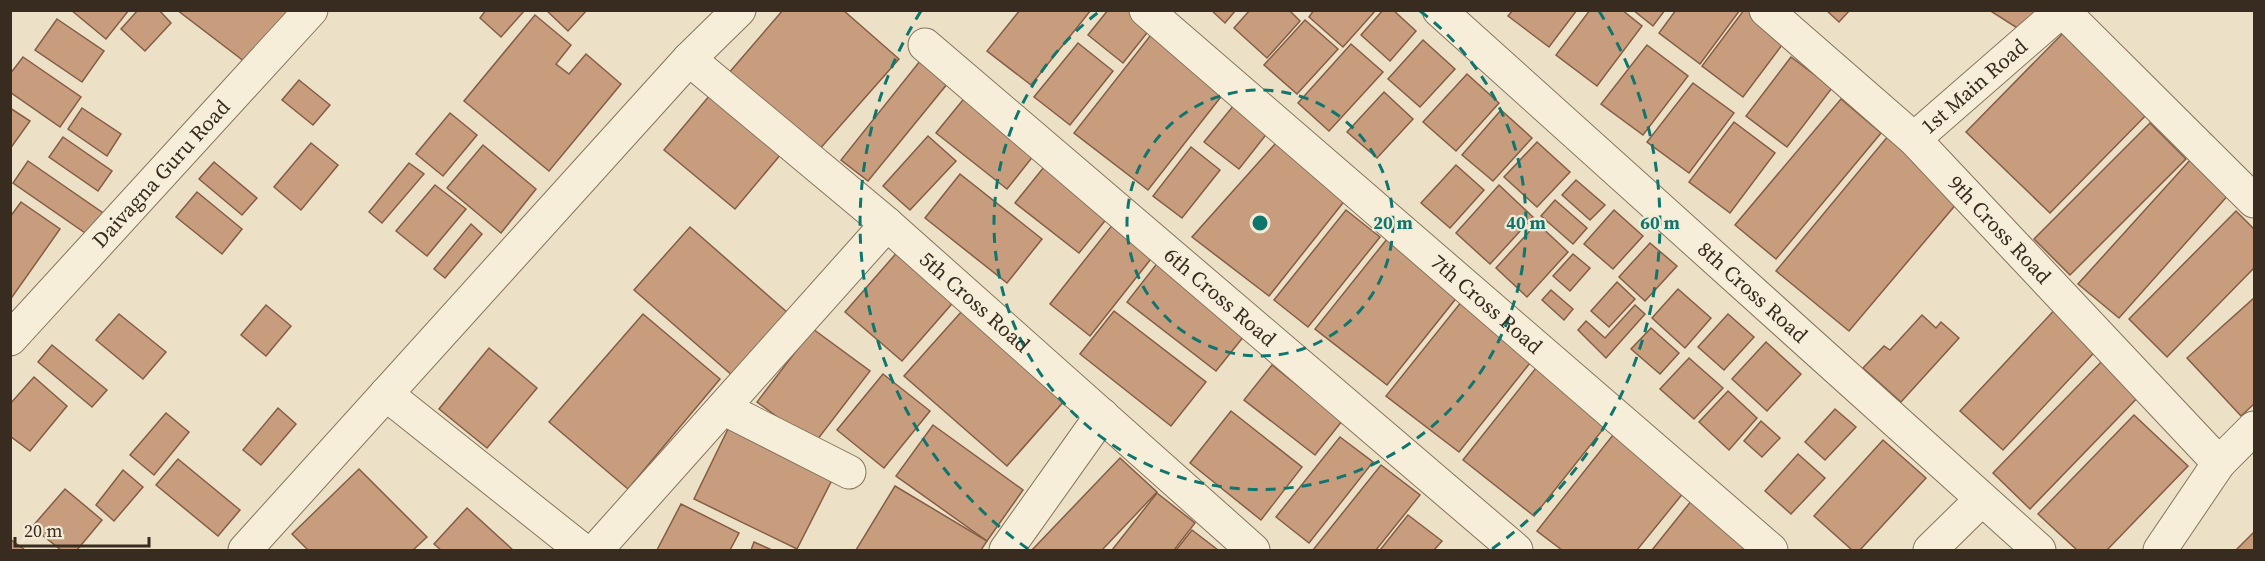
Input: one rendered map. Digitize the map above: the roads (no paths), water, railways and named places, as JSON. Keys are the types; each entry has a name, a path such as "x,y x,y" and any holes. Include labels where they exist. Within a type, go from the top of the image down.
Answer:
{"street":[{"name":"Daivagna Guru Road","path":"10,339 311,10"},
{"path":"245,550 689,59 738,10"},
{"name":"7th Cross Road","path":"1146,10 1772,550"},
{"name":"8th Cross Road","path":"1439,10 2039,550"},
{"name":"9th Cross Road","path":"1766,10 1914,139 2220,463"},
{"path":"2062,10 2254,201"},
{"name":"1st Main Road","path":"1914,139 2062,10"},
{"name":"6th Cross Road","path":"925,45 1516,550"},
{"name":"5th Cross Road","path":"689,59 887,224 1253,550"},
{"path":"596,550 887,224"},
{"path":"387,394 582,550"},
{"path":"723,408 849,472"},
{"path":"1006,550 1102,415"},
{"path":"2160,550 2220,463 2254,428"},
{"path":"1930,550 1981,500"}]}
